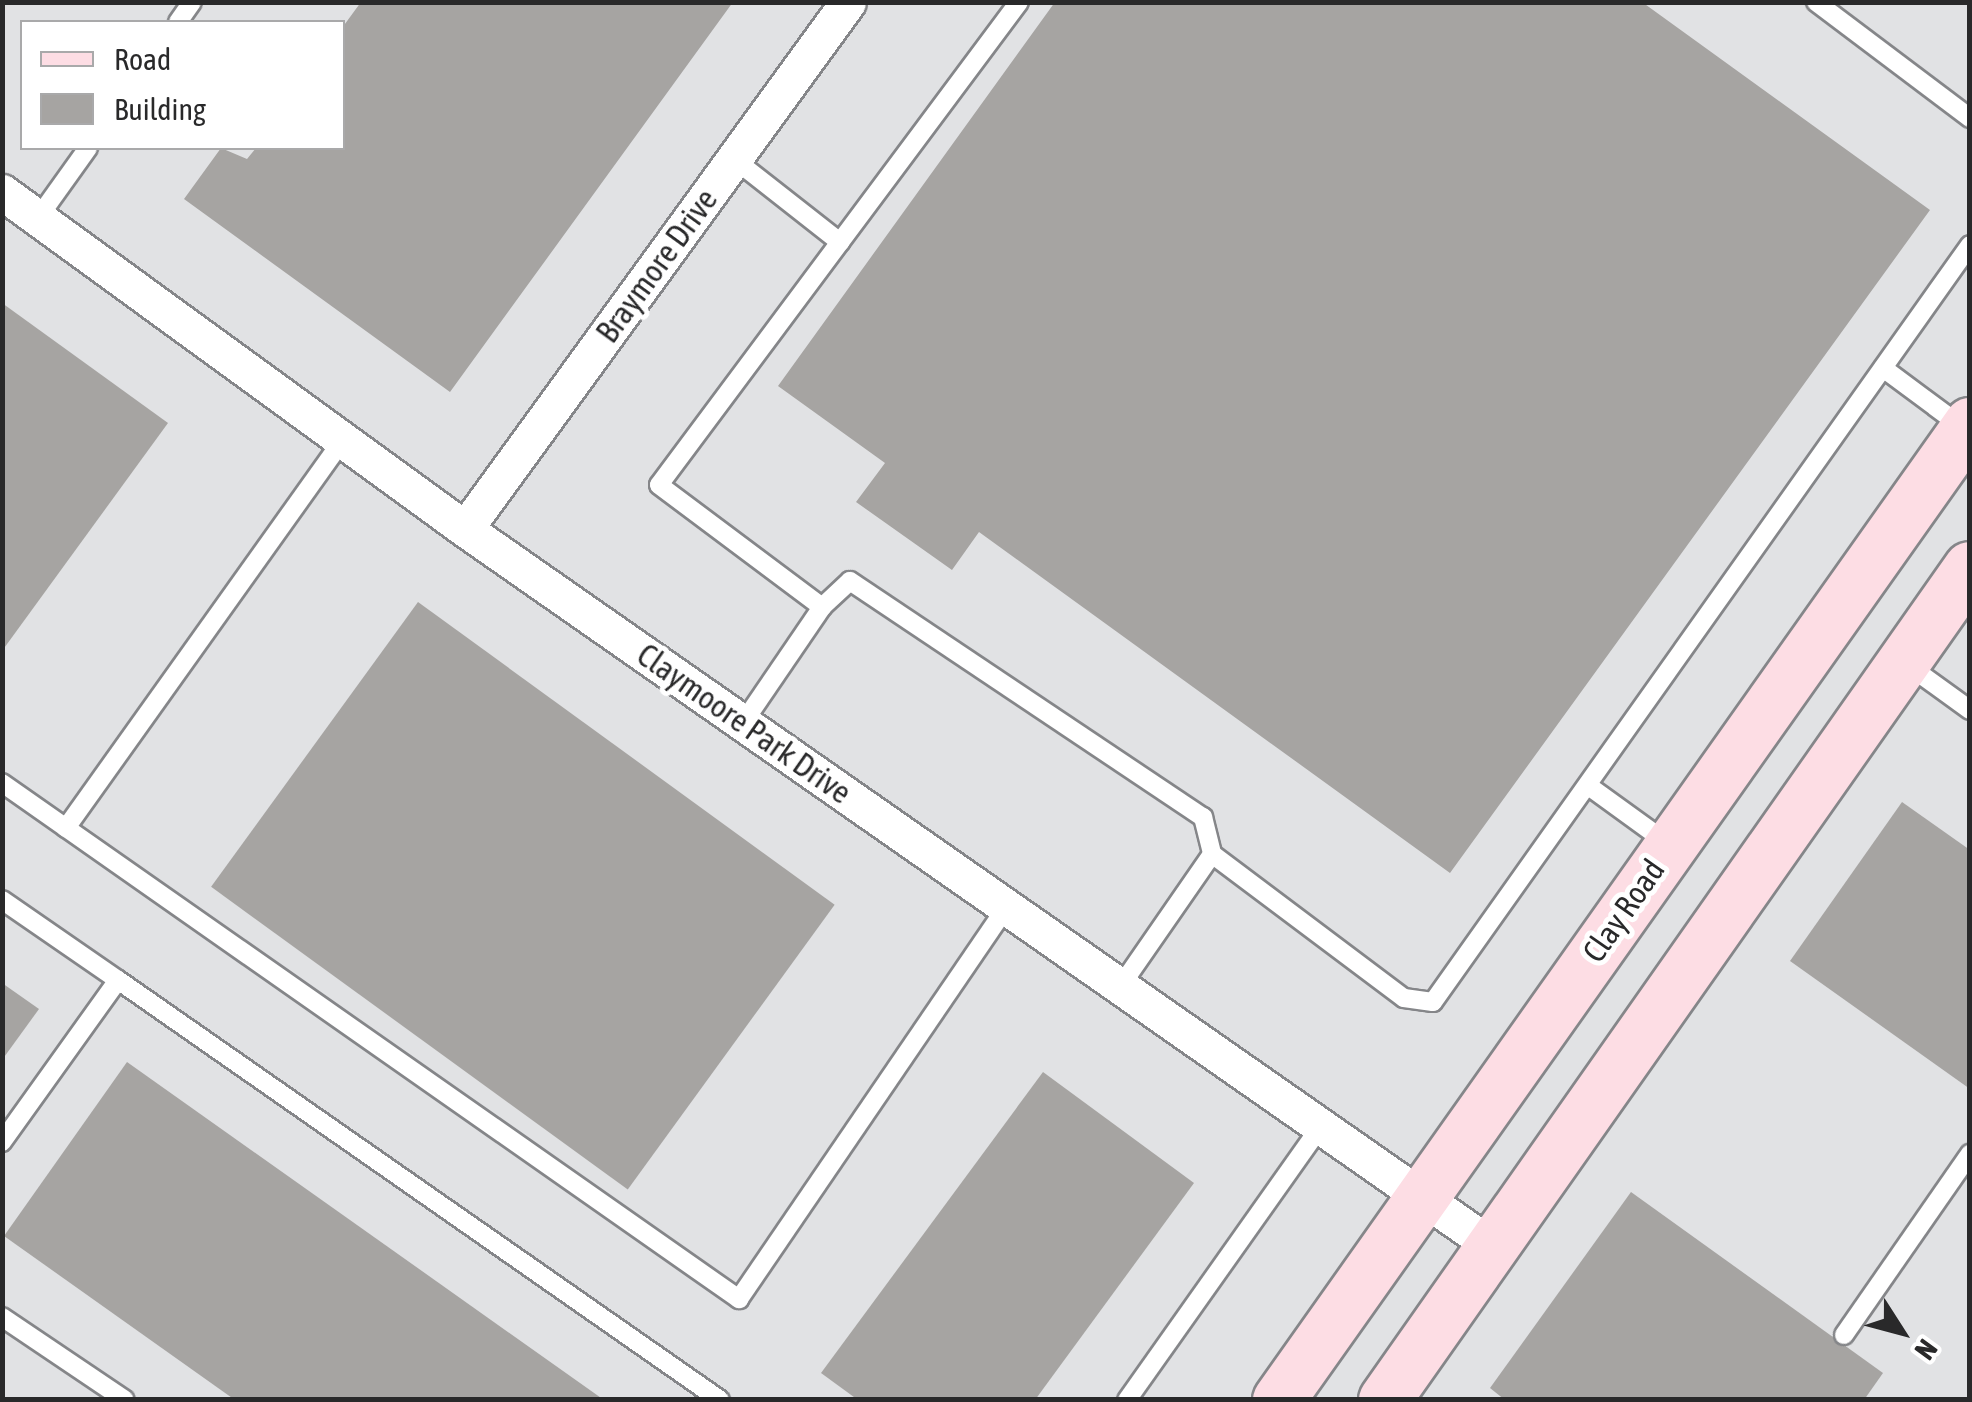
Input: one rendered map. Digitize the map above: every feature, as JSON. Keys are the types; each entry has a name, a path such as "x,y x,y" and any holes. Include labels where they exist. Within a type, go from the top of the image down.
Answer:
{"main road":[{"name":"Clay Road","path":"1279,1400 1968,426"},
{"path":"1385,1400 1970,568"},
{"path":"1830,619 1903,662"}],"street":[{"name":"Braymore Drive","path":"465,528 848,2"},
{"name":"Claymoore Park Drive","path":"2,192 465,528 1492,1246"}],"lane":[{"path":"822,607 660,485 1019,2"},
{"path":"1816,2 1970,118"},
{"path":"38,218 87,150"},
{"path":"734,159 840,242"},
{"path":"743,723 822,607 850,581 1203,817 1212,854 1404,998 1432,1002 1590,787 1970,246"},
{"path":"1882,368 1968,426"},
{"path":"66,828 344,440"},
{"path":"1903,662 1970,710"},
{"path":"2,783 739,1300 1006,908"},
{"path":"1590,787 1671,845"},
{"path":"1120,988 1212,854"},
{"path":"2,900 720,1400"},
{"path":"2,1142 118,980"},
{"path":"1127,1400 1320,1127"},
{"path":"1844,1335 1970,1154"},
{"path":"2,1318 124,1400"}],"building":[{"path":"361,2 733,2 450,392 184,199 220,150 247,159 254,150 345,150 345,24"},
{"path":"1055,2 1642,2 1930,210 1450,873 979,532 952,570 856,502 885,463 778,386"},
{"path":"2,303 168,423 2,651"},
{"path":"418,602 835,905 628,1189 211,887"},
{"path":"1902,802 1970,850 1970,1089 1790,961"},
{"path":"2,983 39,1009 2,1060"},
{"path":"127,1062 604,1400 235,1400 4,1236"},
{"path":"1043,1072 1194,1183 1035,1400 858,1400 821,1373"},
{"path":"1631,1192 1883,1373 1864,1400 1505,1400 1490,1388"}]}
